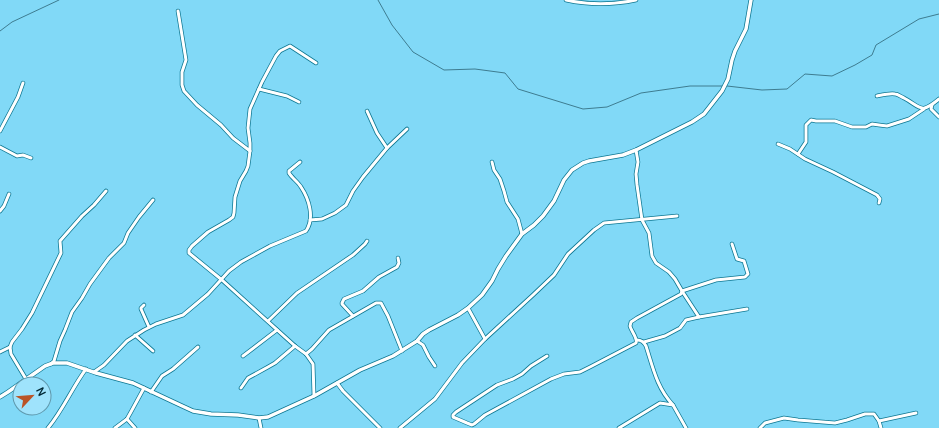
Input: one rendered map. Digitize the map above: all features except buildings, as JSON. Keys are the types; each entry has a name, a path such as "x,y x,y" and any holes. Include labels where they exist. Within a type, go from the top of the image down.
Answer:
{"street":[{"path":"566,0 595,4 611,4 636,0"},
{"path":"29,376 45,366 67,363 133,383 200,413 259,418 268,417 314,396 360,370 393,356 417,341 429,330 448,321 468,308 487,288 506,256 522,234 543,216 554,201 564,180 572,170 589,161 623,155 636,150 704,114 725,86 728,79 735,51 746,28 751,0"},
{"path":"178,11 186,60 182,72 182,85 184,91 233,138 250,151"},
{"path":"314,396 314,367 306,354 189,253 189,250 208,232 229,220 234,213 235,197 240,181 248,166 250,151 248,128 250,109 276,56 280,51 290,46 316,63"},
{"path":"0,131 18,97 22,83"},
{"path":"259,89 287,96 299,102"},
{"path":"876,96 896,94 908,100 918,108 924,109"},
{"path":"798,154 806,142 806,125 811,120 835,121 852,127 866,127 872,124 887,126 910,119 939,99"},
{"path":"932,105 931,109 939,117"},
{"path":"367,111 377,133 387,148"},
{"path":"310,220 328,216 346,205 353,191 387,148 407,129"},
{"path":"778,144 877,196 880,199 880,203"},
{"path":"0,147 17,156 23,155 31,158"},
{"path":"636,150 638,162 636,174 642,220 650,233 652,256 656,263 669,272 675,279 699,317"},
{"path":"94,372 104,365 123,344 135,335 150,327 184,315 208,294 229,271 241,262 270,246 306,231 309,227 310,220 309,204 300,186 289,172 300,162"},
{"path":"492,162 494,170 500,179 507,202 518,219 522,234"},
{"path":"25,376 11,354 10,347 12,342 32,312 61,253 60,241 62,237 106,191"},
{"path":"0,211 9,194"},
{"path":"51,364 54,361 60,340 72,312 90,284 109,258 124,243 139,217 153,200"},
{"path":"400,428 435,399 462,362 554,275 568,254 594,230 604,223 677,216"},
{"path":"268,321 297,293 353,255 367,241"},
{"path":"637,340 630,326 631,322 680,294 682,291 716,280 745,277 748,274 744,261 737,259 732,244"},
{"path":"353,316 342,304 344,299 363,291 380,277 397,266 399,263 398,258"},
{"path":"306,354 329,330 376,303 381,303 388,316 402,351"},
{"path":"144,305 140,309 150,327"},
{"path":"468,308 485,339"},
{"path":"637,340 644,342 665,336 680,328 686,320 747,309"},
{"path":"243,356 277,330"},
{"path":"135,335 153,351"},
{"path":"547,356 531,366 522,374 480,396 453,414 453,417 472,425 485,415 551,379 564,374 580,372 636,343 637,340"},
{"path":"417,341 423,345 435,366"},
{"path":"644,342 657,382 686,428"},
{"path":"241,388 248,378 275,363 295,346"},
{"path":"0,352 10,347"},
{"path":"151,392 162,376 173,369 198,347"},
{"path":"48,428 66,403 75,384 86,369"},
{"path":"337,383 380,428"},
{"path":"115,428 127,419 144,388"},
{"path":"0,396 12,389"},
{"path":"619,428 660,403 673,406"},
{"path":"879,420 916,413"},
{"path":"760,428 765,423 784,418 835,423 865,414 874,414 879,420 881,428"},
{"path":"259,418 261,428"},
{"path":"127,419 135,428"}],"waterway":[{"path":"0,31 12,22 59,0"},
{"path":"378,0 392,25 413,52 444,70 475,69 505,73 518,89 583,109 607,107 641,93 690,86 724,86"},
{"path":"727,86 762,90 787,89 805,74 832,76 872,55 876,45 919,19 939,14"}]}
